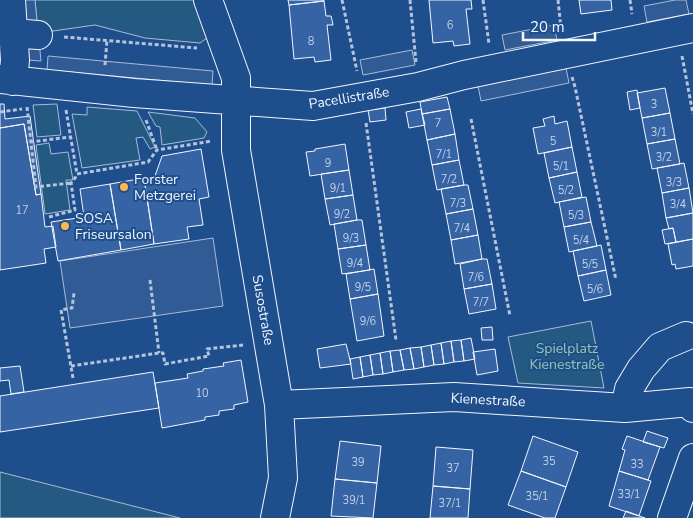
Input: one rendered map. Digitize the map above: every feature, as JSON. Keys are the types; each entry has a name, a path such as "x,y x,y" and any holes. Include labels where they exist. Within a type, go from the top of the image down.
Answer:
{"street":[{"path":"11,0 17,34 13,87"},
{"name":"Susostraße","path":"208,0 236,78 236,150 279,405 283,478 275,518"},
{"name":"Pacellistraße","path":"13,87 313,106 418,87 492,69 687,40"},
{"path":"625,408 630,388 641,369 660,347 686,336"},
{"name":"Kienestraße","path":"279,405 454,397 625,408 690,402 693,408"},
{"path":"672,518 693,458"}],"path":[{"path":"342,0 358,77"},
{"path":"410,0 416,59"},
{"path":"483,0 492,69"},
{"path":"558,0 562,38"},
{"path":"17,34 226,51"},
{"path":"104,73 108,40"},
{"path":"687,40 693,114"},
{"path":"570,72 577,96 616,280"},
{"path":"13,87 27,108 36,187 71,183 77,174 66,109"},
{"path":"0,112 27,108"},
{"path":"146,118 157,150"},
{"path":"471,118 510,316"},
{"path":"366,121 396,340"},
{"path":"30,142 70,137"},
{"path":"77,174 148,162 157,150 214,141"},
{"path":"49,217 74,210 71,183"},
{"path":"150,280 159,353"},
{"path":"73,378 62,310 72,308 74,293"},
{"path":"71,366 159,353 163,353 165,364 208,356 208,349 246,345"}],"green space":[{"path":"35,0 198,0 211,35 200,43 145,38 95,25 53,31 37,25"},
{"path":"57,104 61,135 37,137 33,105"},
{"path":"87,107 137,111 155,147 150,149 143,137 136,138 140,160 82,168 72,114 87,115"},
{"path":"148,112 195,118 207,132 204,138 162,145 160,127 156,126"},
{"path":"49,143 51,154 68,152 73,180 66,180 70,210 45,214 36,145"},
{"name":"Spielplatz Kienestraße","path":"591,321 604,388 518,383 508,337"},
{"path":"0,472 180,518 0,518"}],"shaded area":[{"path":"0,0 35,0 41,61 0,58"},
{"path":"675,0 686,0 689,14 647,22 644,6"},
{"path":"554,25 557,40 505,50 502,35"},
{"path":"412,50 415,65 363,75 360,60"},
{"path":"48,56 213,71 212,85 47,70"},
{"path":"566,68 569,83 481,101 478,86"},
{"path":"213,238 223,306 70,328 60,261"}],"building":[{"path":"288,0 324,0 324,1 289,5"},
{"path":"429,0 471,0 472,9 466,9 470,44 454,46 453,41 433,43"},
{"path":"579,0 611,0 612,10 581,14"},
{"path":"324,1 326,16 331,16 333,25 327,25 331,60 315,62 314,57 294,59 289,5"},
{"path":"665,88 670,113 642,118 637,93"},
{"path":"637,90 640,108 630,110 627,92"},
{"path":"447,97 450,109 422,114 420,102"},
{"path":"0,104 4,104 5,119 30,116 41,194 36,195 24,124 0,128"},
{"path":"385,108 386,120 370,122 368,110"},
{"path":"421,109 425,125 409,128 406,112"},
{"path":"450,109 455,134 427,140 422,114"},
{"path":"670,113 675,139 647,144 642,118"},
{"path":"554,116 555,124 567,121 572,147 538,154 533,128 545,126 543,119"},
{"path":"24,124 36,195 41,194 45,227 53,226 56,247 44,249 46,263 0,270 0,128"},
{"path":"455,134 459,160 432,165 427,140"},
{"path":"675,139 680,164 652,169 647,144"},
{"path":"345,144 349,170 310,176 306,152"},
{"path":"572,147 577,172 549,178 544,153"},
{"path":"201,149 209,197 199,199 203,225 187,227 189,239 154,244 144,178 155,176 162,156"},
{"path":"459,160 464,185 437,190 432,165"},
{"path":"684,163 689,188 662,193 657,168"},
{"path":"349,170 353,195 325,199 321,174"},
{"path":"577,172 582,197 555,203 549,178"},
{"path":"144,178 154,244 121,250 110,184"},
{"path":"110,184 121,250 58,261 51,222 84,217 80,189"},
{"path":"468,185 473,209 446,214 441,189"},
{"path":"689,188 693,213 666,218 662,193"},
{"path":"353,195 357,220 330,225 325,199"},
{"path":"586,197 591,222 564,227 559,202"},
{"path":"473,209 478,235 451,240 446,214"},
{"path":"693,213 693,239 676,242 673,228 669,229 666,218"},
{"path":"362,220 366,245 338,249 334,224"},
{"path":"591,222 597,246 569,252 564,227"},
{"path":"673,228 676,242 665,244 662,230"},
{"path":"478,235 482,259 455,264 451,240"},
{"path":"693,239 693,266 676,269 675,264 672,265 668,244"},
{"path":"366,245 370,270 342,274 338,249"},
{"path":"601,245 606,270 578,276 573,251"},
{"path":"487,259 492,284 464,289 460,264"},
{"path":"374,269 378,294 350,299 346,274"},
{"path":"606,270 611,295 584,301 578,276"},
{"path":"492,284 496,309 469,314 464,289"},
{"path":"378,294 384,336 357,341 350,299"},
{"path":"492,327 493,340 482,340 481,328"},
{"path":"471,338 475,359 464,361 461,340"},
{"path":"461,340 464,361 454,362 451,341"},
{"path":"451,341 454,362 444,364 441,343"},
{"path":"441,343 444,364 434,365 431,345"},
{"path":"346,344 351,364 320,368 317,349"},
{"path":"431,345 434,365 424,367 421,347"},
{"path":"421,347 424,367 414,369 410,348"},
{"path":"410,348 414,369 404,370 400,350"},
{"path":"495,349 498,371 477,375 473,352"},
{"path":"400,350 404,370 393,372 390,351"},
{"path":"390,351 393,372 383,374 380,353"},
{"path":"380,353 383,374 373,375 370,355"},
{"path":"370,355 373,375 363,377 360,357"},
{"path":"360,357 363,377 353,379 350,359"},
{"path":"241,360 248,402 234,405 234,409 219,411 219,415 205,417 205,420 162,428 155,383 188,378 187,374 203,371 203,369 224,366 223,363"},
{"path":"20,366 24,392 11,394 9,380 0,381 0,368"},
{"path":"153,372 159,408 0,432 0,396"},
{"path":"647,431 668,438 664,448 643,442"},
{"path":"533,436 578,452 566,487 521,471"},
{"path":"627,436 660,447 648,480 619,471 625,450 622,449"},
{"path":"340,441 381,446 377,483 335,479"},
{"path":"436,447 473,450 470,489 433,486"},
{"path":"521,471 566,487 555,518 545,518 508,505"},
{"path":"619,471 651,481 639,516 609,506"},
{"path":"335,479 377,483 373,518 331,516"},
{"path":"433,486 470,489 468,518 430,518"},
{"path":"626,511 645,518 623,518"}],"place":[{"name":"Forster Metzgerei","path":"124,187"},
{"name":"SOSA Friseursalon","path":"65,226"}]}
